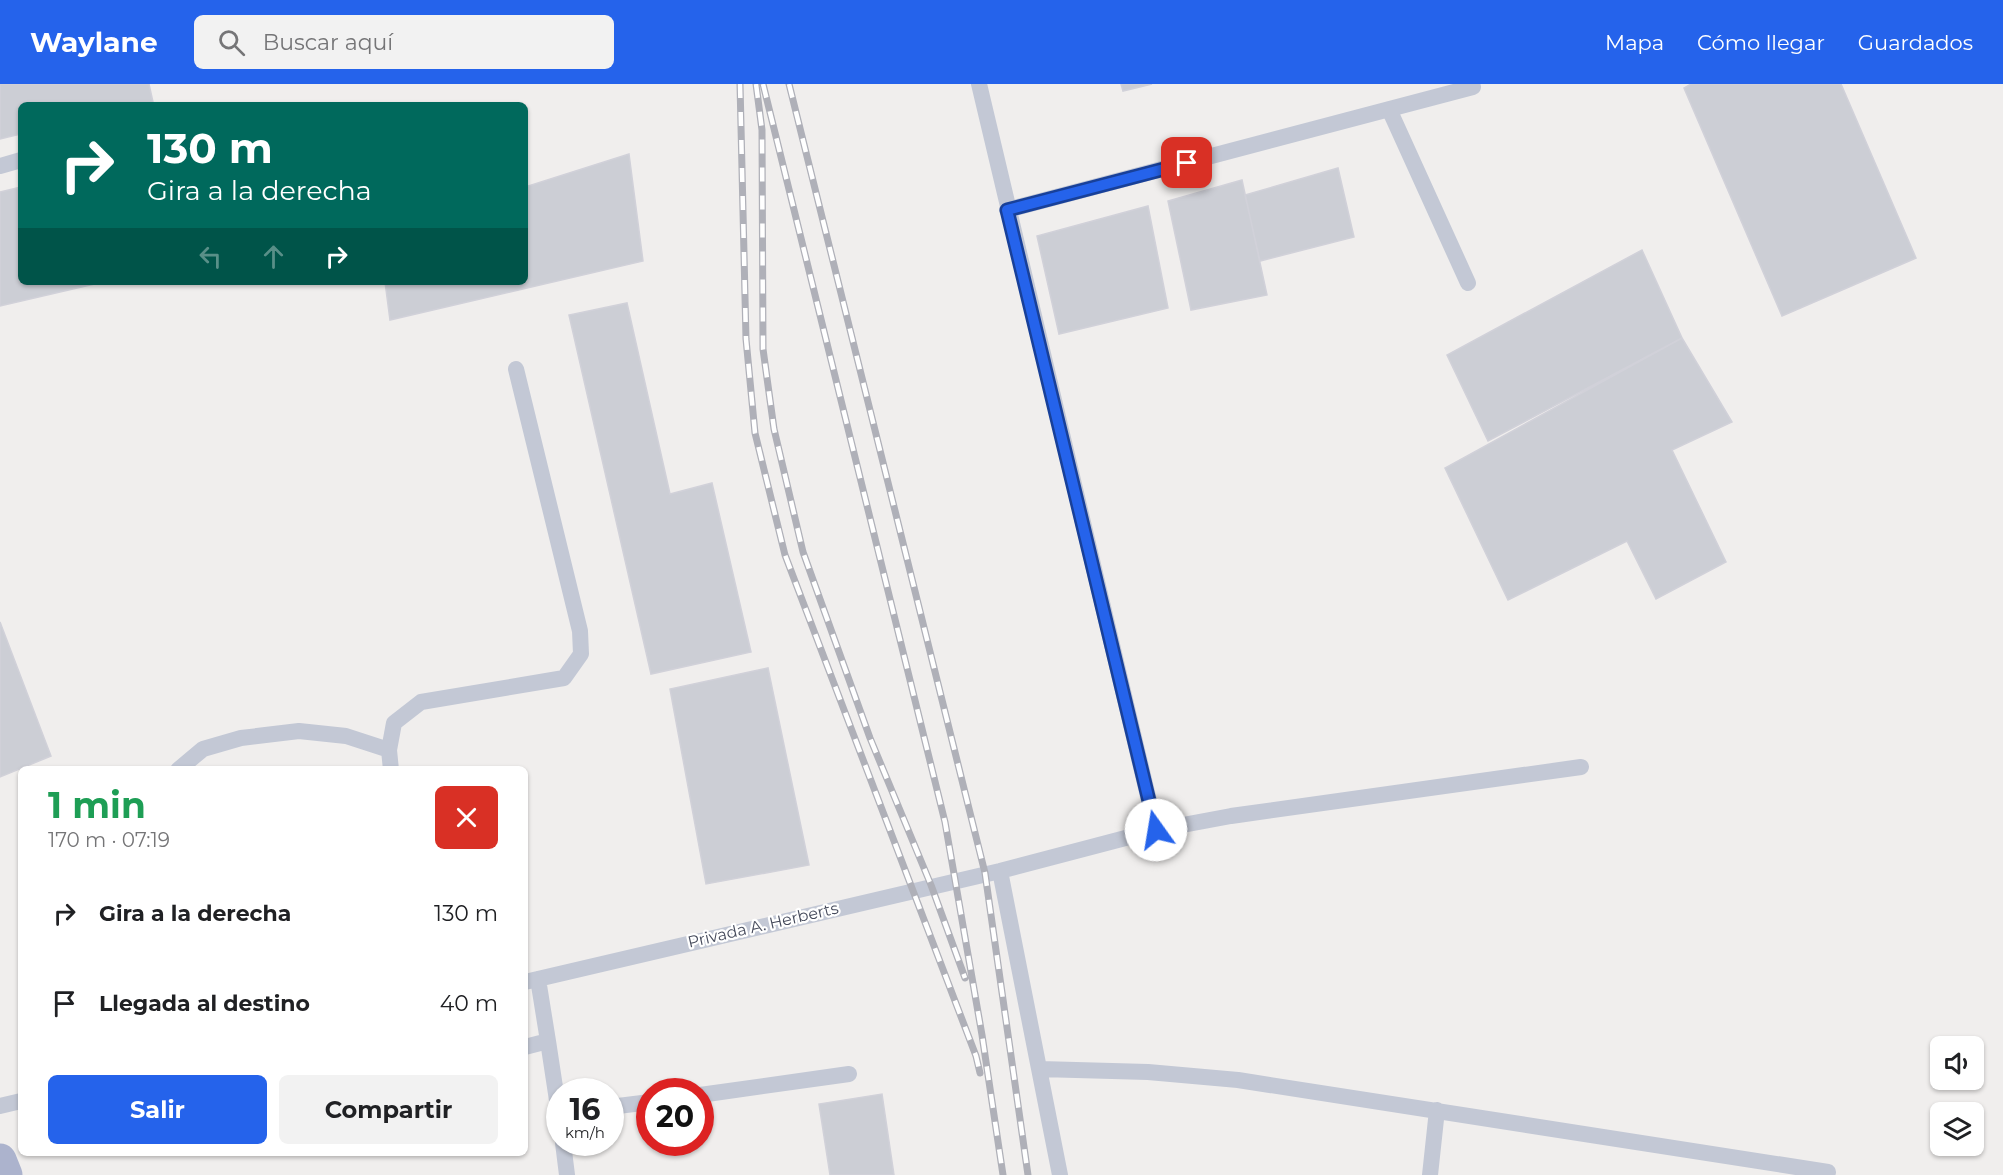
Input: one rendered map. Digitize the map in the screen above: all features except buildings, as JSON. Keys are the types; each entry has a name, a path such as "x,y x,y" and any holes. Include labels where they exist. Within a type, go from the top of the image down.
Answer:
{"main road":[{"path":"0,1160 6,1175"}],"lane":[{"path":"979,84 1007,210 1156,830"},
{"path":"1007,210 1477,85"},
{"path":"1389,109 1468,283"},
{"path":"0,166 18,161"},
{"path":"391,766 389,750 394,723 422,702 564,678 581,654 580,631 516,369"},
{"path":"183,766 203,749 240,738 298,730 346,736 389,750"},
{"name":"Privada A. Herberts","path":"531,980 1000,871 1156,830 1242,814 1581,767"},
{"path":"1000,871 1060,1175"},
{"path":"531,980 548,1041 554,1078"},
{"path":"528,1046 548,1041"},
{"path":"1040,1070 1148,1072 1238,1080 1828,1172"},
{"path":"714,1093 849,1074"},
{"path":"0,1107 18,1102"},
{"path":"1430,1175 1437,1110"},
{"path":"565,1156 567,1175"}],"railway":[{"path":"740,84 746,339 755,433 785,555 976,1056 980,1073"},
{"path":"756,84 762,130 763,349 774,429 803,552 870,738 931,885 965,978"},
{"path":"763,84 945,822 982,1035 1003,1175"},
{"path":"789,84 985,873 1028,1175"}],"route":[{"path":"1156,830 1076,487 1007,210 1187,163"}]}
